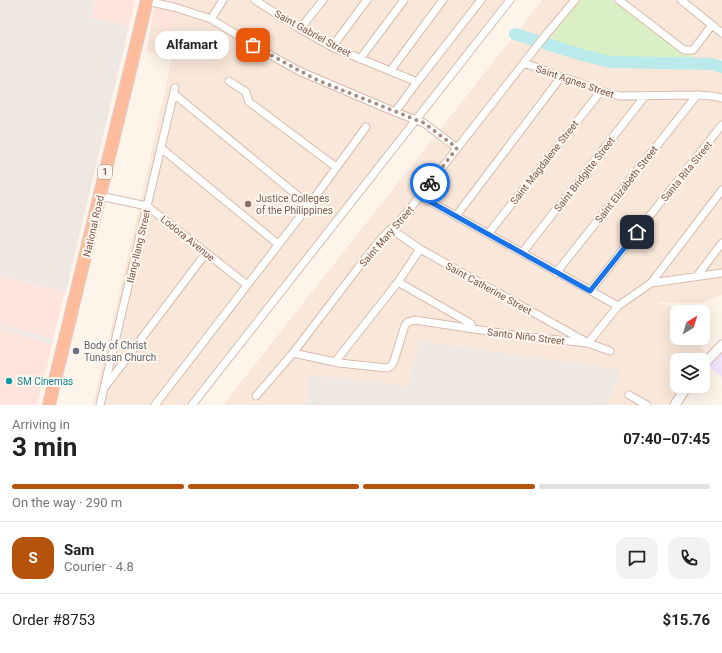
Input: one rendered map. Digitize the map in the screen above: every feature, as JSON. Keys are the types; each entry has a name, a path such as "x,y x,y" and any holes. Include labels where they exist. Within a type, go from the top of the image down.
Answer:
{"highway":[{"name":"National Road","path":"49,405 147,0"}],"street":[{"path":"147,0 211,19 265,52 300,71 424,123 457,148"},
{"path":"211,19 222,0"},
{"name":"Saint Gabriel Street","path":"255,0 300,29 332,47 417,82"},
{"path":"300,29 323,0"},
{"path":"332,47 367,0"},
{"path":"360,59 404,0"},
{"path":"391,70 443,0"},
{"path":"395,112 481,0"},
{"path":"192,405 510,0"},
{"name":"Saint Mary Street","path":"256,396 292,353 364,260 420,196 544,37 575,0"},
{"path":"619,0 684,50 693,50 712,25"},
{"path":"681,0 722,32"},
{"name":"Saint Agnes Street","path":"524,63 601,91 620,96 697,95 722,98"},
{"path":"456,216 561,77"},
{"path":"229,81 246,92 249,102 336,167"},
{"name":"Ilang-Ilang Street","path":"100,405 175,91 310,205"},
{"name":"Saint Magdalene Street","path":"488,234 601,91"},
{"name":"Saint Elizabeth Street","path":"556,272 697,95"},
{"name":"Saint Bridgitte Street","path":"522,253 645,96"},
{"name":"Santa Rita Street","path":"590,291 722,125"},
{"path":"155,405 278,244 310,205 366,127"},
{"path":"161,148 278,244"},
{"path":"610,351 588,343 618,306 651,283 722,190"},
{"name":"Lodora Avenue","path":"100,196 147,206 247,286"},
{"path":"420,196 618,306"},
{"name":"Saint Catherine Street","path":"391,229 420,249 588,343"},
{"path":"697,276 722,243"},
{"path":"335,362 398,282 420,249"},
{"path":"103,390 206,253"},
{"path":"651,283 722,273"},
{"path":"398,282 468,322 471,324 472,328"},
{"name":"Santo Niño Street","path":"292,353 335,362 387,368 390,367 394,361 404,328 408,322 412,320 520,336 588,343"},
{"path":"710,358 722,345"},
{"path":"112,357 123,363"},
{"path":"675,405 683,393"},
{"path":"629,395 647,405"}],"shaded area":[{"path":"0,0 95,0 91,17 129,26 66,292 0,276"},
{"path":"95,0 135,0 129,26 91,17"},
{"path":"156,0 504,0 187,405 93,405 139,209 172,58 146,51"},
{"path":"542,0 722,0 722,59 696,61 612,59 518,31"},
{"path":"154,8 177,12 171,34 151,23"},
{"path":"513,37 601,63 713,68 722,71 722,295 702,303 656,302 670,307 670,345 702,345 705,353 670,353 670,393 681,393 673,405 605,405 622,372 605,367 419,341 408,387 309,375 306,405 223,405"},
{"path":"0,276 65,292 53,339 0,323"},
{"path":"0,323 53,339 52,345 0,329"},
{"path":"0,329 52,345 37,405 0,405"},
{"path":"419,341 605,367 622,371 605,405 306,405 308,375 408,386"},
{"path":"722,349 722,377 710,368 710,363"}],"green space":[{"path":"580,0 612,0 676,49 691,54 696,61 612,59 548,41"}],"waterway":[{"path":"515,34 582,55 610,62 711,64 722,67"}],"way so far":[{"path":"253,45 317,80 424,123 457,148 430,183"}],"place":[{"name":"Alfamart","path":"253,45"},
{"name":"Justice Colleges of the Philippines","path":"248,204"},
{"name":"Body of Christ Tunasan Church","path":"76,351"},
{"name":"SM Cinemas","path":"9,381"}],"route":[{"path":"430,183 420,196 590,291 637,232"}]}
